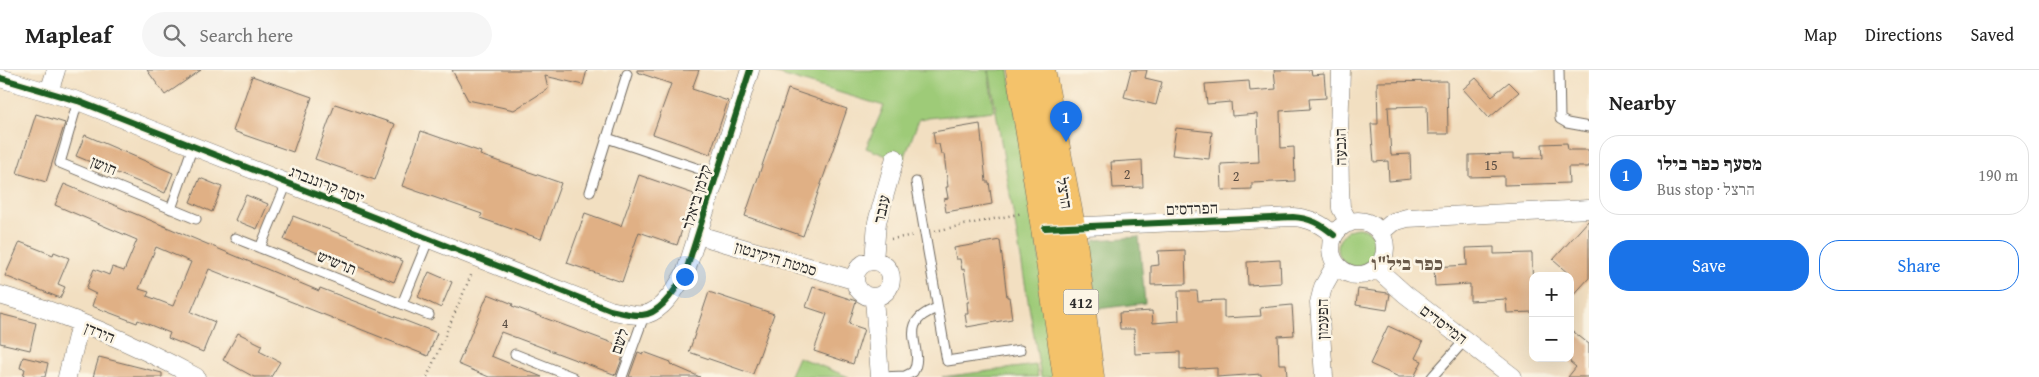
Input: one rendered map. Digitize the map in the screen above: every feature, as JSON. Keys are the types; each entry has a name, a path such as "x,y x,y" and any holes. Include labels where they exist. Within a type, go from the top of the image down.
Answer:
{"main road":[{"name":"הרצל","path":"1020,70 1047,222 1067,377"},
{"name":"הרצל","path":"1041,70 1047,222 1090,377"}],"street":[{"path":"49,92 56,70"},
{"name":"קלמן ביאלר","path":"644,316 659,307 674,292 686,271 750,70"},
{"name":"הגבעה","path":"1341,70 1340,189 1342,208 1349,223"},
{"name":"יוסף קרוננברג","path":"0,78 78,102 610,310 644,316"},
{"name":"ענבר","path":"874,261 877,222 882,198 895,158"},
{"path":"1380,234 1392,222 1407,218 1589,209"},
{"name":"הפרדסים","path":"1047,222 1293,217 1306,218 1319,224 1334,235"},
{"path":"1365,222 1374,227 1380,234 1384,242 1384,252 1382,261 1376,268 1360,275 1351,275 1343,271 1336,264 1331,253 1331,243 1334,235 1341,228 1349,223 1365,222"},
{"name":"סמטת היקינטון","path":"698,235 854,280"},
{"path":"874,261 885,265 891,276 891,282 887,292 874,298 862,295 858,291 854,280 858,268 874,261"},
{"name":"הפעמון","path":"1324,377 1319,303 1323,288 1336,264"},
{"name":"המייסדים","path":"1376,268 1405,294 1513,377"},
{"name":"הירדן","path":"0,295 42,308 144,351 196,377"},
{"path":"874,298 880,377"},
{"path":"67,377 80,324"}],"lane":[{"path":"1559,70 1560,119 1567,123 1589,127"},
{"path":"590,192 627,74"},
{"name":"חושן","path":"78,102 60,164 196,219"},
{"path":"607,138 717,175"},
{"path":"171,209 193,146"},
{"path":"916,182 947,361 1020,350"},
{"path":"260,248 287,183"},
{"name":"תרשיש","path":"235,238 429,315"},
{"path":"402,304 428,238"},
{"path":"880,377 904,376 913,372 916,364 914,334 916,323 924,312 937,308"},
{"name":"לשם","path":"622,377 644,316"},
{"path":"1432,377 1465,340"},
{"path":"515,354 573,377"}],"path":[{"path":"875,242 924,233 1047,222"},
{"path":"427,377 479,258"}],"green space":[{"path":"771,70 988,70 994,111 919,119 903,162 866,148 884,106 771,72"},
{"path":"989,70 1009,70 1059,377 1041,377"},
{"path":"1354,228 1362,228 1369,231 1375,237 1378,248 1375,259 1369,265 1362,268 1354,268 1347,265 1341,259 1338,252 1338,244 1341,237 1347,231"},
{"path":"1139,237 1145,303 1097,309 1087,251 1096,240"},
{"path":"798,357 849,377 789,377"},
{"path":"1036,365 1038,377 942,377"}],"building":[{"path":"147,70 201,70 165,95"},
{"path":"452,70 587,70 583,85 545,76 548,89 514,110 468,100"},
{"path":"637,70 699,70 692,89 728,101 710,154 653,134 671,84 637,72"},
{"path":"1131,70 1147,70 1145,78 1162,82 1156,105 1124,97"},
{"path":"1274,70 1311,70 1312,75 1324,74 1326,98 1309,99 1310,109 1280,111 1281,148 1294,147 1295,181 1252,183 1252,189 1222,190 1221,164 1259,162 1257,114 1232,116 1231,102 1207,104 1205,84 1249,81 1250,91 1276,89"},
{"path":"252,76 312,97 293,152 233,131"},
{"path":"1476,78 1492,96 1509,82 1519,92 1489,118 1463,89"},
{"path":"1447,81 1448,134 1428,134 1427,106 1388,107 1391,155 1410,154 1411,179 1389,181 1388,161 1374,162 1371,124 1378,124 1377,82"},
{"path":"788,89 847,109 803,236 745,216"},
{"path":"335,104 395,124 375,180 315,159"},
{"path":"36,114 65,123 46,182 17,173"},
{"path":"980,124 986,182 989,182 992,204 946,212 944,199 948,198 946,187 948,187 944,154 941,154 939,144 935,144 933,132"},
{"path":"1176,128 1212,132 1209,159 1172,155"},
{"path":"421,131 481,152 480,155 561,183 541,239 480,218 482,214 402,186"},
{"path":"85,135 173,173 165,193 76,156"},
{"path":"1567,143 1568,150 1589,150 1589,167 1568,167 1569,183 1504,185 1504,176 1469,177 1469,155 1513,154 1513,159 1543,158 1542,144"},
{"path":"1142,160 1143,187 1113,188 1111,162"},
{"path":"639,175 694,194 677,245 639,232 622,282 567,263 585,213 621,226"},
{"path":"200,178 222,187 212,212 190,202"},
{"path":"64,184 319,291 320,288 437,333 428,356 209,269 191,312 215,322 203,352 168,338 170,333 138,320 137,323 92,306 96,294 86,289 94,269 109,275 112,267 124,271 137,240 55,205","holes":["156,247 191,262 173,306 147,296 149,292 139,289"]},
{"path":"246,195 268,204 257,229 235,220"},
{"path":"293,216 403,261 394,282 340,259 339,261 284,240"},
{"path":"1589,220 1589,278 1574,295 1574,272 1567,272 1553,260"},
{"path":"1000,240 1007,297 1009,297 1012,319 967,327 965,314 968,314 967,302 969,302 964,269 962,270 960,259 956,259 954,248"},
{"path":"20,242 53,255 54,252 69,258 58,284 65,287 60,298 5,276"},
{"path":"1494,247 1494,254 1532,253 1532,272 1529,272 1529,312 1507,313 1506,299 1470,301 1470,284 1435,286 1434,267 1467,265 1466,248"},
{"path":"1185,250 1186,284 1151,285 1151,266 1159,265 1158,251"},
{"path":"1280,260 1281,283 1248,285 1247,262"},
{"path":"429,272 452,282 441,308 418,297"},
{"path":"813,287 856,301 849,324 864,329 853,364 814,351 827,314 806,307"},
{"path":"1358,289 1390,294 1387,310 1356,305"},
{"path":"1178,291 1197,291 1198,301 1224,300 1224,318 1261,316 1260,308 1292,305 1294,335 1278,336 1279,364 1286,364 1287,377 1261,377 1261,374 1217,377 1217,368 1180,370 1180,352 1135,354 1134,329 1120,329 1119,313 1152,311 1153,323 1179,321"},
{"path":"709,292 774,314 753,374 689,352"},
{"path":"488,294 513,304 512,306 626,348 616,375 501,332 491,356 542,377 489,377 458,364"},
{"path":"0,314 36,323 30,350 0,343"},
{"path":"1388,326 1423,342 1415,358 1422,361 1414,377 1399,377 1370,364"},
{"path":"1574,332 1589,344 1589,377 1568,377 1576,367 1570,362 1574,362"},
{"path":"238,333 262,345 259,351 280,362 271,377 254,377 223,360"},
{"path":"638,352 643,354 644,352 671,362 670,364 700,377 629,377"},
{"path":"23,357 48,363 45,377 23,377 25,369 20,368"},
{"path":"99,357 162,373 162,377 93,377"}],"cycle path":[{"path":"0,78 78,101 610,310 642,315 656,310 662,305 674,291 686,271 750,70"},
{"path":"1045,228 1293,217 1315,222 1334,235"}],"place":[{"name":"מסעף כפר בילו","path":"1066,142"}],"district":[{"name":"כפר ביל\"ו","path":"1407,263"}]}
